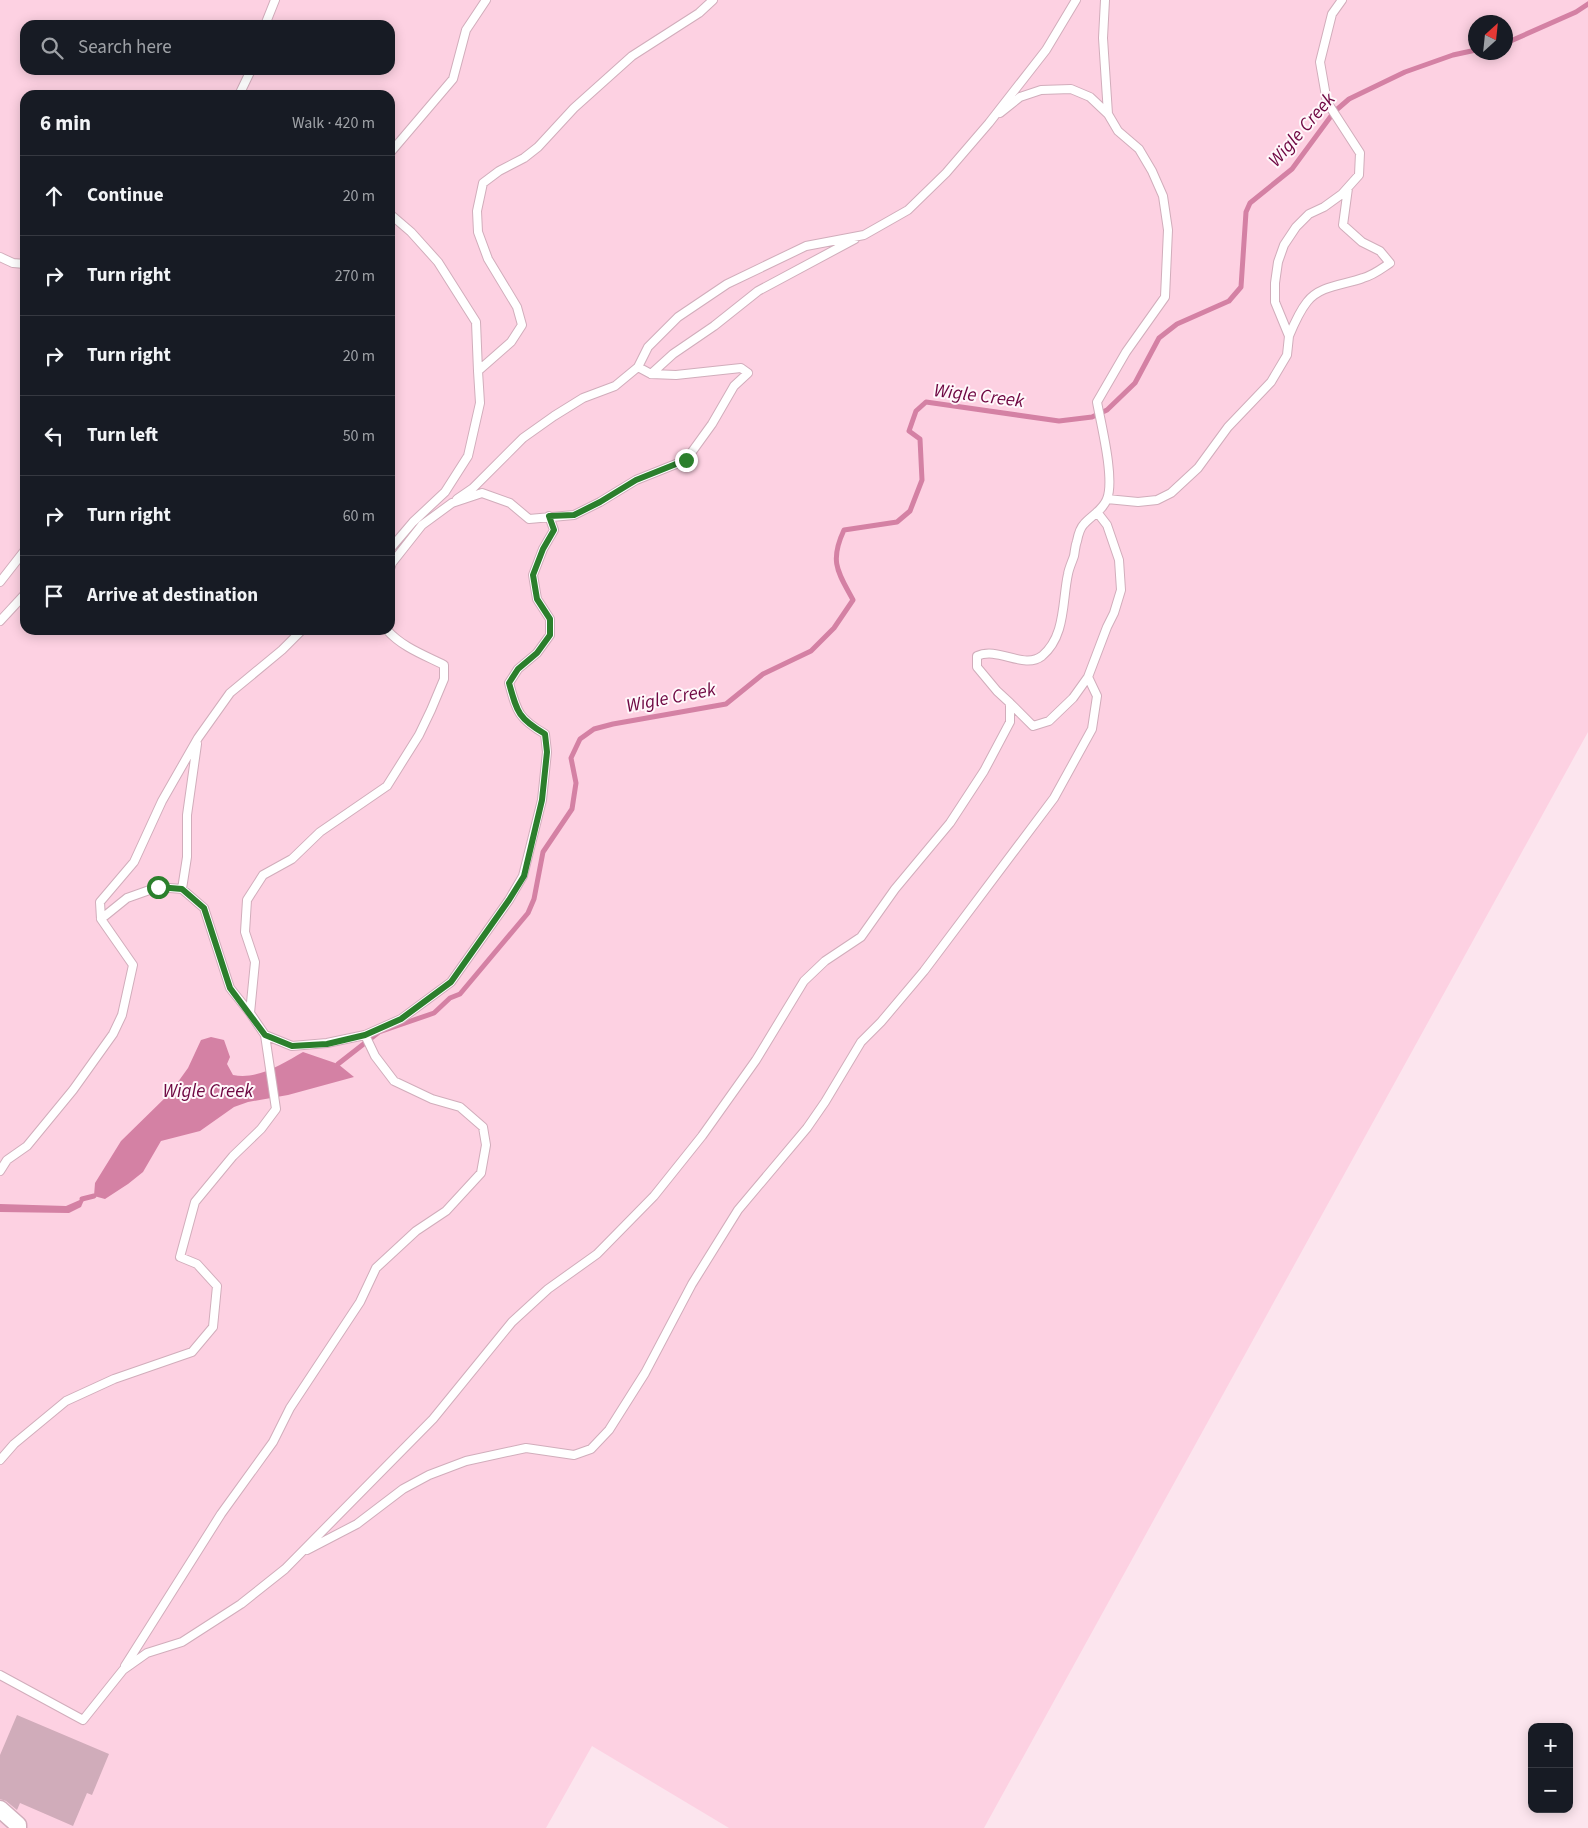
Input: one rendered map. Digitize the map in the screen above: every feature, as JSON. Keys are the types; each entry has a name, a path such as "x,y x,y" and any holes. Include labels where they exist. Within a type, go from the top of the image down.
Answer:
{"street":[{"path":"0,1808 18,1825 18,1828"}],"lane":[{"path":"267,20 275,0"},
{"path":"395,147 452,79 466,30 486,0"},
{"path":"478,371 511,342 522,325 517,308 488,259 478,232 477,211 483,183 499,171 524,158 538,147 574,108 632,56 699,13 713,0"},
{"path":"651,374 673,354 714,326 758,290 908,210 946,173 989,122 1046,50 1076,0"},
{"path":"1105,0 1103,38 1108,114"},
{"path":"1289,336 1275,302 1278,262 1284,245 1309,214 1324,207 1342,194 1358,175 1360,153 1327,102 1320,62 1332,14 1342,0"},
{"path":"241,90 249,75"},
{"path":"989,122 1020,97 1041,90 1071,89 1090,97 1108,114 1118,131 1139,150 1152,171 1163,196 1168,230 1165,297 1126,352 1096,402 1108,460 1107,499 1083,525 1068,573 1064,607 1053,642 1042,656 1026,661 1006,655 985,652 977,656 977,667 996,691 1033,726 1049,721 1073,698 1088,677 1114,613 1121,590 1119,560 1107,525 1097,512"},
{"path":"1107,499 1138,502 1157,500 1171,493 1198,468 1228,426 1271,382 1288,355 1289,336 1296,319 1308,300 1325,289 1363,279 1390,263 1380,251 1362,242 1343,225 1348,188"},
{"path":"395,218 411,232 438,262 476,322 480,403 468,456 445,492 413,522 395,543"},
{"path":"395,559 422,525 472,488 524,438 546,421 584,398 615,386 638,367 648,347 678,317 727,284 806,246 864,235"},
{"path":"0,257 13,263 20,264"},
{"path":"452,503 482,493 510,503 529,519 574,515 636,480 686,460 712,424 734,386 748,373 741,368 676,375 651,374 638,367"},
{"path":"265,1035 292,1046 327,1044 365,1035 401,1019 451,982 524,876 542,800 547,752 545,734 528,724 516,710 509,683 518,669 537,653 550,635 550,619 537,599 533,575 543,549 554,530 549,516"},
{"path":"0,582 20,556"},
{"path":"0,621 20,599"},
{"path":"0,1171 7,1160 27,1146 73,1090 113,1034 122,1014 133,965 101,919 100,902 134,862 162,801 198,738 230,693 282,650 297,635"},
{"path":"250,1013 255,962 245,932 247,900 263,876 292,859 320,832 387,786 419,735 444,680 444,665 417,652 391,635"},
{"path":"299,1554 357,1524 403,1489 429,1475 466,1461 526,1448 574,1454 590,1449 609,1430 645,1373 696,1276 738,1210 807,1128 861,1042 881,1022 924,971 1054,798 1092,729 1097,696 1088,677"},
{"path":"123,1670 147,1653 182,1642 241,1604 285,1569 433,1419 512,1322 548,1289 597,1254 654,1196 702,1136 756,1060 804,981 825,961 861,938 895,889 950,823 984,771 1010,722 1010,703"},
{"path":"182,889 186,857 189,795 198,738"},
{"path":"0,1460 14,1444 66,1401 114,1379 192,1352 213,1327 217,1286 197,1264 180,1257 195,1202 233,1156 261,1129 276,1109 265,1035 230,988 204,908 182,889 158,887 127,898 101,919"},
{"path":"0,1675 84,1720 123,1670 221,1514 273,1442 290,1408 360,1302 376,1268 416,1231 446,1211 481,1172 486,1145 483,1127 460,1107 432,1098 394,1081 375,1056 365,1035"}],"shaded area":[{"path":"0,0 1588,0 1588,732 984,1828 729,1828 592,1746 546,1828 0,1828"}],"water":[{"name":"Wigle Creek","path":"211,1037 224,1040 230,1057 227,1064 233,1075 242,1076 261,1073 303,1052 338,1064 354,1077 234,1107 200,1131 161,1141 143,1172 105,1199 94,1196 95,1183 121,1141 170,1093 188,1068 201,1040"},
{"path":"82,1199 84,1200 81,1207 69,1213 0,1212 0,1204 66,1206"}],"building":[{"path":"17,1715 109,1754 92,1795 87,1793 73,1826 20,1803 17,1810 6,1801 0,1799 0,1755"}],"waterway":[{"name":"Wigle Creek","path":"1513,40 1576,12 1588,4"},
{"name":"Wigle Creek","path":"338,1064 379,1032 434,1013 450,998 460,994 528,913 534,899 543,852 572,809 576,783 571,758 580,739 594,729 613,724 726,704 763,674 811,651 834,628 853,600 837,566 836,559 839,541 844,530 897,522 910,511 922,480 920,439 909,431 916,411 926,402 1059,421 1092,417 1107,410 1135,383 1159,338 1177,324 1229,301 1241,287 1246,212 1250,203 1292,169 1334,112 1349,99 1405,72 1468,52"},
{"name":"Wigle Creek","path":"82,1199 94,1196"}],"route":[{"path":"158,887 182,889 204,908 230,988 265,1035 292,1046 327,1044 365,1035 401,1019 451,982 524,876 542,800 547,752 545,734 528,724 516,710 509,683 518,669 537,653 550,635 550,619 537,599 533,575 543,549 554,530 549,516 574,515 636,480 686,460"}]}
